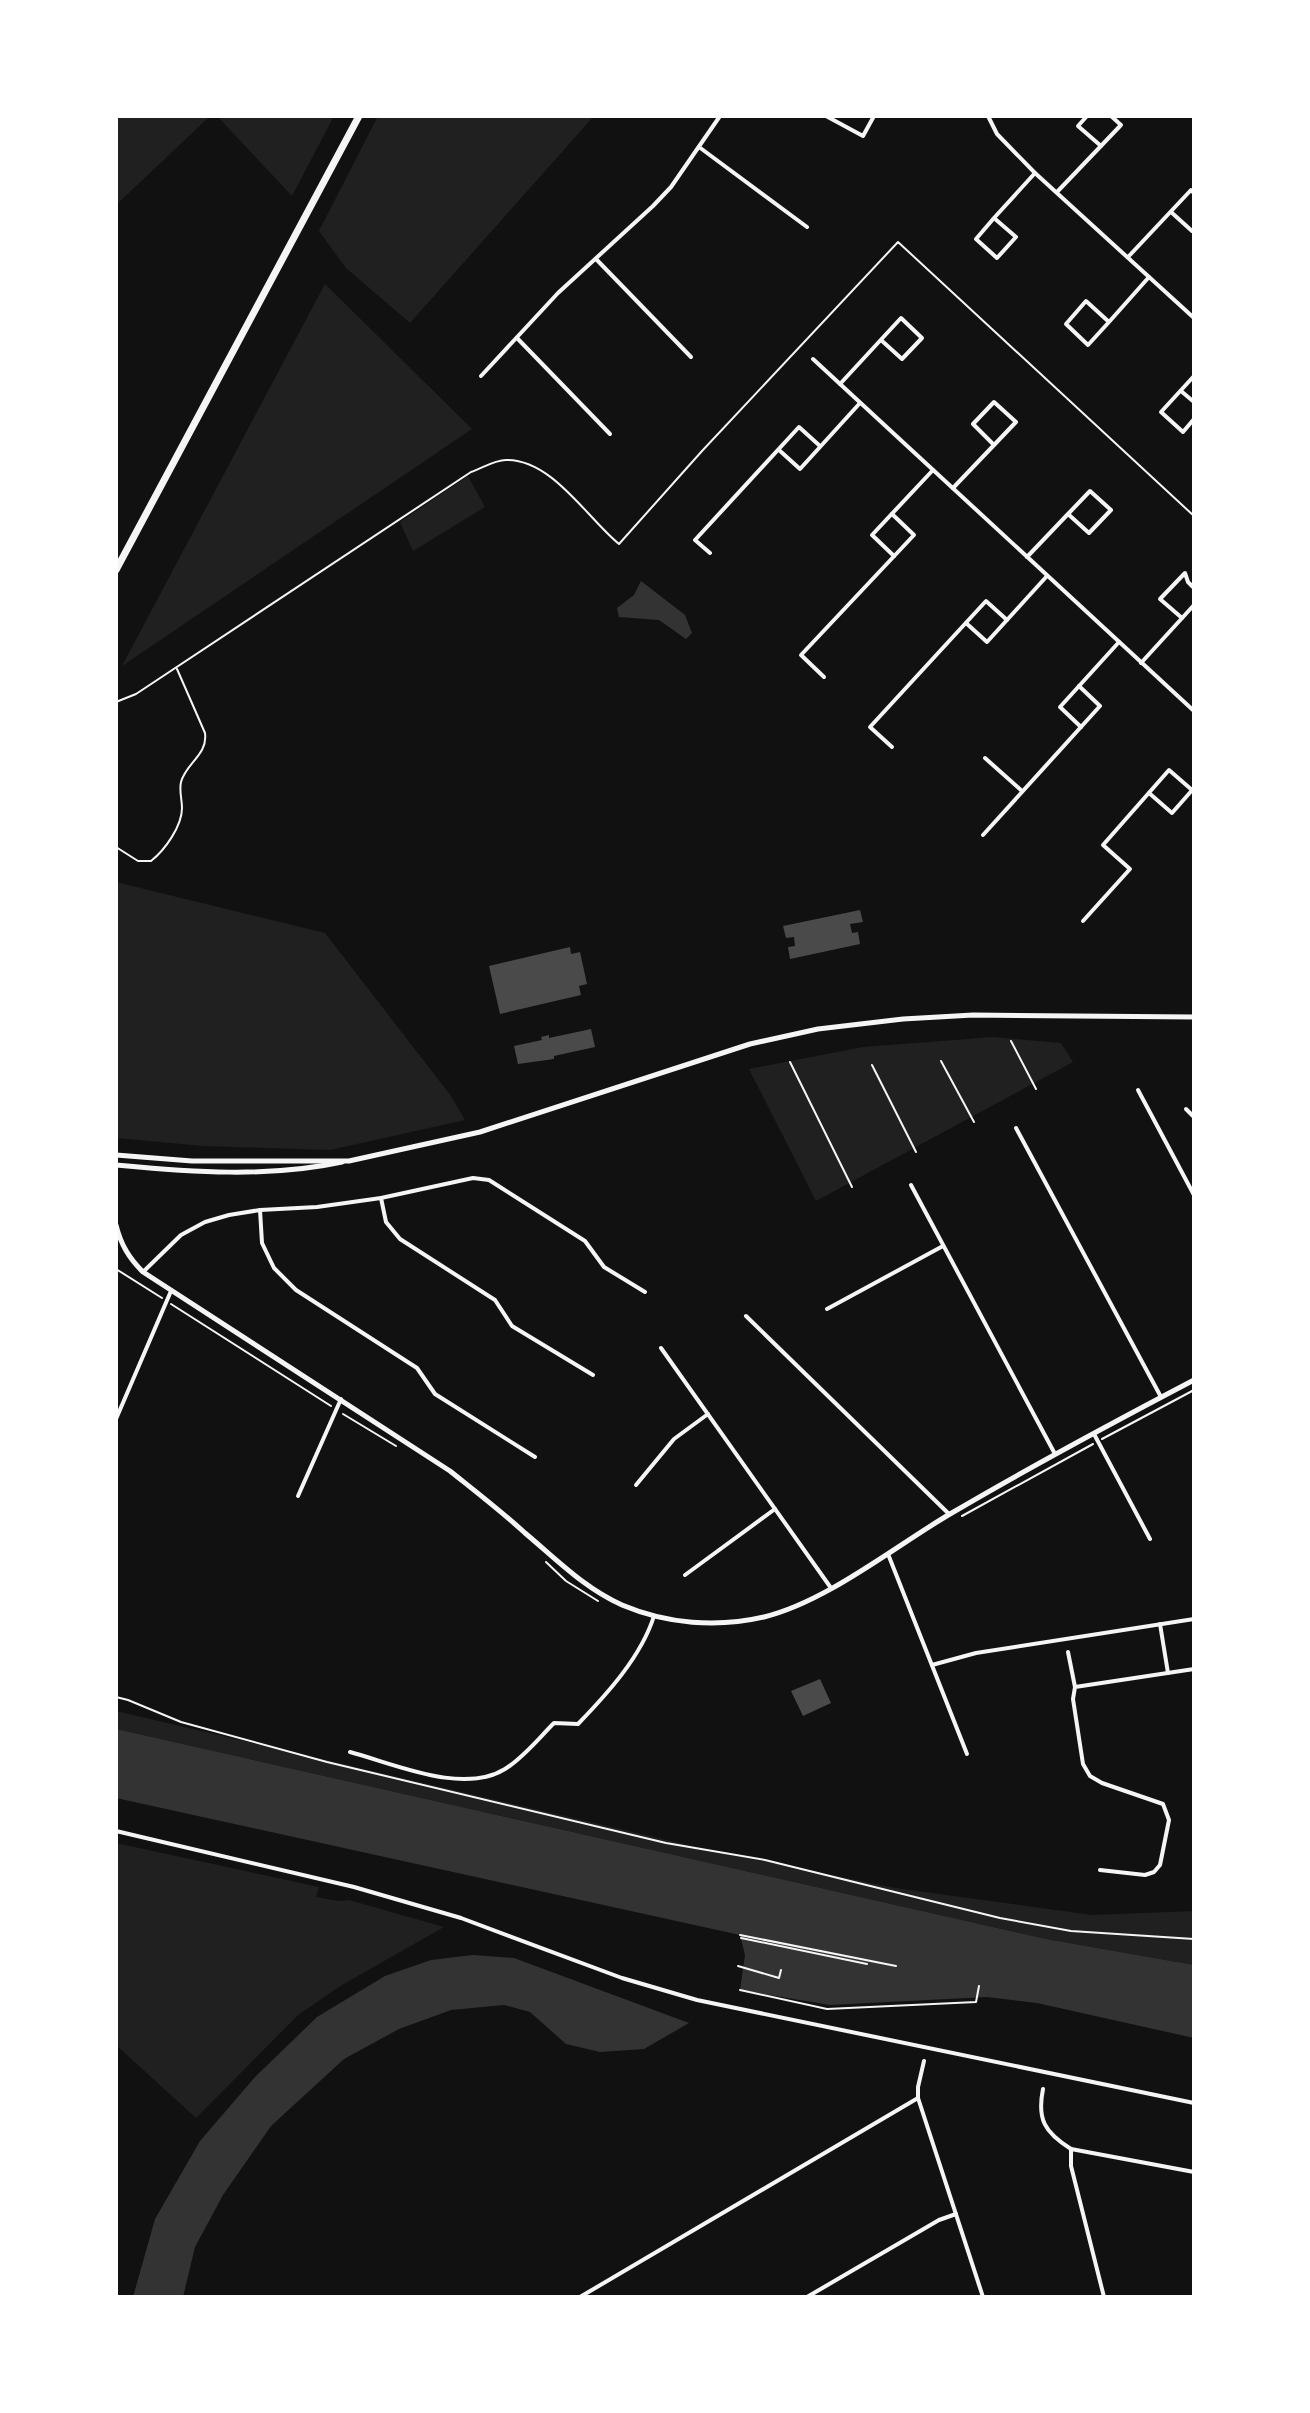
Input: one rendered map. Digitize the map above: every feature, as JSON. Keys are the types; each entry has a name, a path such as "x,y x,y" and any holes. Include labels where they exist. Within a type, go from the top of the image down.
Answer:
{"main road":[{"path":"116,570 359,116"}],"street":[{"path":"481,376 558,293 653,206 720,116"},
{"path":"826,116 863,136 874,116"},
{"path":"988,116 997,134 1035,173 1194,318"},
{"path":"1087,116 1078,126 1101,146"},
{"path":"1057,192 1121,125 1111,116"},
{"path":"699,147 807,227"},
{"path":"994,218 1016,237 997,258 976,239 994,218 1035,173"},
{"path":"1128,257 1191,190 1194,193"},
{"path":"1171,212 1192,231 1194,229"},
{"path":"596,259 691,357"},
{"path":"1109,322 1086,301 1066,324 1088,345 1109,322 1149,277"},
{"path":"840,384 901,318 922,338 902,359 881,340"},
{"path":"517,338 610,434"},
{"path":"813,359 1194,711"},
{"path":"1194,376 1161,412 1183,432 1194,419"},
{"path":"1181,391 1194,402"},
{"path":"953,488 1016,422 994,402 973,424 994,445"},
{"path":"779,449 800,469 860,403"},
{"path":"710,553 695,540 799,427 820,446"},
{"path":"894,556 872,535 933,470"},
{"path":"1027,557 1068,514 1090,491 1111,510 1089,533 1068,514"},
{"path":"824,677 801,655 914,535 892,514"},
{"path":"1182,618 1160,599 1185,573 1194,588"},
{"path":"966,622 987,642 1047,576"},
{"path":"892,747 870,727 986,601 1007,620"},
{"path":"1141,663 1194,605"},
{"path":"1081,727 1060,707 1119,642"},
{"path":"983,835 1100,706 1079,686"},
{"path":"985,758 1022,791"},
{"path":"1083,921 1130,869 1103,845 1169,770 1193,789 1172,813 1149,793"},
{"path":"116,1165 185,1171 326,1166 480,1132 750,1044 818,1029 973,1015 1194,1017"},
{"path":"1138,1090 1194,1195"},
{"path":"1186,1109 1194,1117"},
{"path":"1016,1128 1161,1397"},
{"path":"116,1156 269,1163 349,1161"},
{"path":"143,1272 181,1235 205,1222 260,1210 317,1207 381,1198 473,1178 489,1180 585,1241 604,1267 645,1292"},
{"path":"911,1185 1055,1454"},
{"path":"381,1198 386,1222 400,1239 495,1300 512,1326 593,1375"},
{"path":"260,1210 262,1243 274,1268 296,1290 417,1368 435,1394 535,1457"},
{"path":"116,1225 129,1258 143,1272 450,1471 571,1574 621,1604 654,1616 687,1622 735,1622 773,1614 831,1588 949,1514 1194,1380"},
{"path":"827,1309 943,1246"},
{"path":"116,1419 171,1291"},
{"path":"746,1316 949,1514"},
{"path":"661,1348 831,1588"},
{"path":"298,1496 341,1399"},
{"path":"636,1485 674,1439 708,1414"},
{"path":"1094,1434 1150,1539"},
{"path":"685,1575 775,1509"},
{"path":"887,1552 967,1754"},
{"path":"350,1752 456,1781 483,1780 506,1768 554,1723 578,1724 608,1693 654,1616"},
{"path":"932,1665 976,1653 1194,1619"},
{"path":"1160,1624 1168,1673"},
{"path":"1068,1652 1083,1764 1090,1776 1163,1804 1169,1820 1160,1865 1154,1872 1145,1875 1100,1870"},
{"path":"1075,1687 1194,1669"},
{"path":"116,1831 354,1887 461,1918 622,1978 697,2000 1194,2103"},
{"path":"924,2061 918,2098 983,2297"},
{"path":"1043,2089 1039,2111 1041,2119 1071,2149 1194,2172"},
{"path":"580,2297 918,2098"},
{"path":"1071,2149 1071,2166 1104,2297"},
{"path":"807,2297 939,2220 956,2214"}],"path":[{"path":"116,702 136,694 471,472 504,459 538,467 619,544 898,242 1194,516"},
{"path":"116,847 138,861 151,861 167,845 182,811 181,782 206,742 205,733 176,668"},
{"path":"1011,1041 1036,1089"},
{"path":"941,1061 974,1122"},
{"path":"790,1062 852,1187"},
{"path":"872,1065 916,1152"},
{"path":"116,1269 399,1447"},
{"path":"955,1520 1194,1390"},
{"path":"538,1555 566,1581 602,1604"},
{"path":"116,1697 181,1722 327,1762 666,1843 765,1860 1071,1931 1194,1939"},
{"path":"867,1964 740,1936 896,1966"},
{"path":"738,1966 779,1978 781,1970"},
{"path":"740,1990 827,2009 976,2002 979,1986"}],"shaded area":[{"path":"116,116 207,116 208,118 116,205"},
{"path":"217,116 334,116 292,196"},
{"path":"378,116 594,116 410,323 346,268 319,231"},
{"path":"325,284 472,429 122,666"},
{"path":"468,476 485,507 413,551 400,522"},
{"path":"641,581 685,615 692,633 686,639 659,620 619,617 617,608 634,595"},
{"path":"116,882 325,933 451,1096 465,1120 330,1150 204,1146 116,1138"},
{"path":"993,1037 1061,1043 1073,1062 816,1201 749,1069 863,1047"},
{"path":"116,1711 701,1848 895,1888 1092,1915 1194,1911 1194,1965 1046,1939 116,1729"},
{"path":"116,1729 1046,1939 1194,1965 1194,2038 1037,2003 987,1997 830,2005 740,1990 745,1955 740,1935 116,1798"},
{"path":"116,1843 319,1887 316,1897 349,1900 444,1927 342,1985 298,2015 196,2118 116,2045"},
{"path":"473,1955 514,1958 689,2023 644,2049 600,2052 566,2044 530,2012 504,2005 451,2010 399,2029 344,2059 271,2126 223,2195 195,2247 183,2297 133,2297 155,2219 200,2141 255,2077 317,2017 385,1976 431,1960"}],"building":[{"path":"860,910 863,922 850,924 852,933 858,932 860,944 790,959 788,947 795,946 794,937 786,938 783,926"},
{"path":"570,947 571,954 580,952 587,984 579,986 581,995 500,1014 489,966"},
{"path":"591,1029 595,1047 554,1056 554,1059 518,1064 514,1046 542,1040 541,1037 549,1035 549,1038"},
{"path":"820,1679 831,1703 803,1716 791,1691"}]}
